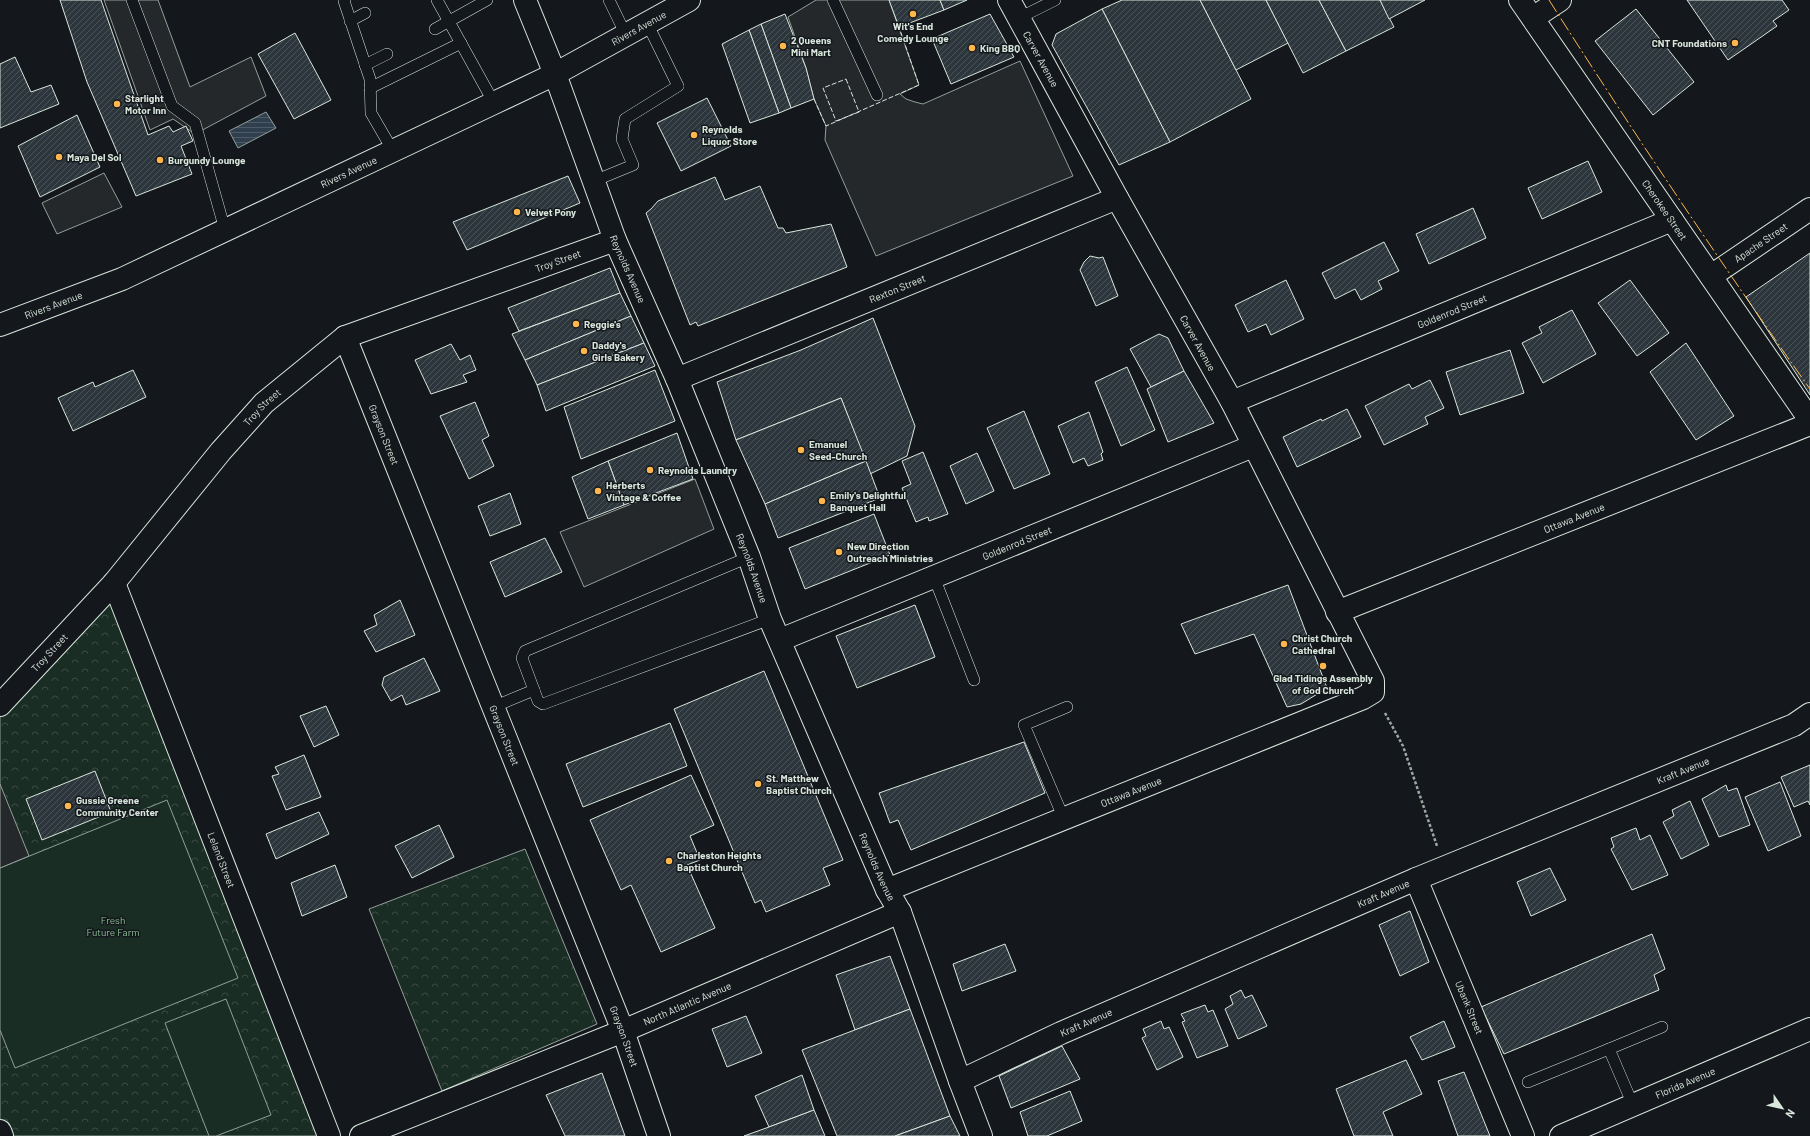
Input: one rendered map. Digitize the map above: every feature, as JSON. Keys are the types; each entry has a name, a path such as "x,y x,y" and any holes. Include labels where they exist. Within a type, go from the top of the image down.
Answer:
{"street":[{"name":"Reynolds Avenue","path":"525,0 556,74 615,240 678,379 749,558 770,619 887,890 900,912 981,1136"},
{"name":"Cherokee Street","path":"1520,0 1810,420"},
{"path":"1533,18 1560,0"},
{"name":"Rivers Avenue","path":"0,326 122,279 556,74 647,23 681,2"},
{"name":"Carver Avenue","path":"1014,9 1117,198 1232,402 1373,681 1373,692"},
{"name":"Rexton Street","path":"678,379 1117,198"},
{"name":"Apache Street","path":"1711,276 1810,209"},
{"name":"Goldenrod Street","path":"1232,402 1672,220"},
{"name":"Troy Street","path":"0,705 114,583 221,451 264,403 345,337 615,240"},
{"name":"Grayson Street","path":"345,337 623,1031 659,1136"},
{"name":"Ottawa Avenue","path":"1337,612 1810,424"},
{"name":"Goldenrod Street","path":"780,640 1253,446"},
{"name":"Leland Street","path":"114,583 329,1136"},
{"name":"Ottawa Avenue","path":"887,890 1363,698 1373,692"},
{"name":"Kraft Avenue","path":"960,1081 1060,1033 1416,879 1794,725 1810,714"},
{"name":"Ubank Street","path":"1416,879 1523,1136"},
{"name":"North Atlantic Avenue","path":"362,1136 623,1031 900,912"},
{"name":"Florida Avenue","path":"1561,1136 1810,1029"},
{"path":"0,1131 2,1136"}],"lane":[{"path":"132,0 172,106 195,123 225,230"},
{"path":"346,0 344,1 350,21 370,79 371,113 393,151"},
{"path":"437,0 494,103"},
{"path":"435,29 487,0"},
{"path":"609,0 626,35"},
{"path":"833,0 877,94"},
{"path":"1014,9 1055,0"},
{"path":"350,21 365,13"},
{"path":"594,181 633,165 622,139 625,119 678,86 647,23"},
{"path":"370,88 460,44"},
{"path":"365,65 387,54"},
{"path":"749,558 525,651 522,658 538,701 543,704 770,619"},
{"path":"934,577 974,680"},
{"path":"493,706 534,690"},
{"path":"1064,818 1024,725 1067,707"},
{"path":"1528,1082 1662,1027"},
{"path":"1608,1049 1633,1105"}],"path":[{"path":"1373,692 1403,746 1444,868"}],"green space":[{"path":"114,584 329,1136 3,1136 0,1128 0,706"},
{"name":"Fresh Future Farm","path":"167,800 238,978 15,1068 0,1030 0,868"},
{"path":"525,849 597,1024 442,1091 369,909"},
{"path":"226,999 271,1115 216,1136 209,1136 165,1023"}],"shaded area":[{"path":"104,0 158,0 190,87 251,57 266,96 195,134 173,119 150,130"},
{"path":"816,0 889,0 919,85 900,94 906,99 915,102 923,104 1020,61 1073,176 876,256 825,140 826,126 814,99 806,68 788,17"},
{"path":"104,173 122,207 57,234 42,203"},
{"path":"695,479 714,529 584,587 560,532"},
{"path":"0,784 29,856 0,868"}],"water":[{"path":"266,112 276,128 238,148 229,131"}],"building":[{"name":"Starlight Motor Inn","path":"60,0 101,0 148,135 169,126 173,132 186,126 193,141 181,146 192,174 136,196 87,82"},
{"name":"Wit's End Comedy Lounge","path":"889,0 940,0 944,10 899,27"},
{"path":"940,0 967,0 944,10"},
{"path":"1122,0 1200,0 1251,99 1170,142 1102,9"},
{"path":"1200,0 1266,0 1288,43 1236,70"},
{"path":"1266,0 1319,0 1346,51 1303,73"},
{"path":"1319,0 1380,0 1394,27 1346,51"},
{"path":"1380,0 1425,0 1389,19"},
{"name":"CNT Foundations","path":"1687,0 1782,0 1789,10 1773,21 1777,26 1728,60"},
{"path":"1102,9 1170,142 1119,165 1052,45 1056,34"},
{"path":"1636,9 1694,82 1653,115 1595,41"},
{"name":"2 Queens Mini Mart","path":"785,14 806,68 814,99 791,108 761,24"},
{"name":"King BBQ","path":"990,14 1014,57 951,84 932,39"},
{"path":"761,24 791,108 779,113 749,30"},
{"path":"749,30 779,113 750,123 722,44"},
{"path":"295,33 331,100 294,119 258,54"},
{"path":"15,57 31,92 51,85 59,104 0,128 0,64"},
{"name":"Reynolds Liquor Store","path":"707,98 731,146 681,171 657,123"},
{"name":"Maya Del Sol","path":"77,115 100,167 40,197 18,146"},
{"path":"1588,161 1602,192 1542,219 1528,188"},
{"name":"Velvet Pony","path":"568,176 580,203 467,250 453,222"},
{"path":"715,177 725,200 760,186 778,228 783,228 786,233 831,224 847,267 698,326 696,322 690,325 646,213 658,201"},
{"path":"1473,208 1486,238 1429,264 1416,234"},
{"path":"1384,242 1399,271 1378,281 1382,289 1361,300 1355,289 1335,299 1322,273"},
{"path":"1810,253 1810,395 1746,297"},
{"path":"1090,256 1099,258 1103,257 1118,296 1096,306 1080,270 1084,262"},
{"path":"610,268 620,293 519,331 508,308"},
{"path":"1286,280 1304,319 1271,335 1266,324 1248,332 1235,305"},
{"path":"1630,280 1669,333 1637,356 1598,303"},
{"name":"Reggie's","path":"620,293 631,316 525,360 512,334"},
{"path":"1572,310 1596,354 1543,383 1522,343 1542,333 1539,327"},
{"name":"Daddy's Girls Bakery","path":"631,316 644,343 537,385 525,360"},
{"path":"873,318 915,426 907,456 870,474 841,398 736,440 717,382 801,350"},
{"path":"1159,334 1168,338 1184,371 1151,387 1130,349"},
{"path":"644,343 655,366 546,411 537,385"},
{"path":"1686,343 1734,416 1696,440 1650,372"},
{"path":"451,344 460,360 470,355 476,370 463,375 467,382 431,394 415,360"},
{"path":"1510,350 1524,393 1460,415 1446,372"},
{"path":"1127,367 1155,430 1121,446 1095,382"},
{"path":"133,370 146,397 73,431 58,398 93,382 95,387"},
{"path":"655,370 675,421 581,459 564,407"},
{"path":"1184,371 1214,423 1168,442 1147,389"},
{"path":"1430,380 1444,408 1425,417 1428,424 1384,445 1365,406 1409,384 1412,389"},
{"name":"Emanuel Seed-Church","path":"841,398 866,461 765,504 736,440"},
{"path":"475,402 489,436 482,440 494,466 469,479 440,416"},
{"path":"1347,409 1361,437 1297,467 1283,437 1321,419 1322,421"},
{"path":"1024,411 1050,474 1014,489 987,428"},
{"path":"1089,412 1103,452 1101,454 1103,460 1088,466 1084,458 1073,463 1058,426"},
{"name":"Reynolds Laundry","path":"677,433 693,479 624,505 608,461"},
{"path":"923,452 948,514 929,521 928,517 916,522 902,488 911,484 902,461"},
{"path":"977,453 994,491 966,504 950,466"},
{"name":"Herberts Vintage & Coffee","path":"608,461 624,505 588,519 572,477"},
{"name":"Emily's Delightful Banquet Hall","path":"866,461 880,498 778,538 765,504"},
{"path":"510,493 521,524 490,536 478,506"},
{"name":"New Direction Outreach Ministries","path":"874,514 890,555 805,589 789,548"},
{"path":"545,538 562,572 505,597 490,562"},
{"name":"Christ Church Cathedral","path":"1288,585 1327,688 1301,704 1287,707 1254,634 1195,654 1181,624"},
{"path":"400,600 415,635 376,652 364,631 377,625 374,615"},
{"path":"915,605 935,657 857,688 836,636"},
{"path":"424,658 440,691 406,705 402,695 391,701 382,685 384,677"},
{"name":"St. Matthew Baptist Church","path":"764,671 843,860 823,868 830,885 766,912 761,900 755,903 674,709"},
{"path":"326,706 339,735 314,747 300,716"},
{"path":"670,723 687,766 583,807 566,764"},
{"path":"1024,742 1045,793 911,850 898,820 890,823 879,793"},
{"path":"304,755 321,797 286,810 272,776 279,774 275,767"},
{"path":"1810,765 1810,805 1808,801 1794,807 1781,777"},
{"name":"Gussie Greene Community Center","path":"95,771 111,812 42,840 26,799"},
{"path":"691,775 714,825 690,836 700,860 687,865 715,928 661,952 631,885 621,890 590,820"},
{"path":"1780,782 1801,836 1768,851 1745,797"},
{"path":"1726,785 1728,791 1737,788 1750,825 1719,837 1702,799"},
{"path":"1690,801 1709,845 1681,859 1663,822 1674,816 1672,810"},
{"path":"319,812 329,834 276,859 266,834"},
{"path":"439,825 454,857 412,878 395,846"},
{"path":"1636,828 1640,840 1650,835 1668,875 1632,890 1611,849 1614,847 1611,838"},
{"path":"335,865 347,897 302,916 291,883"},
{"path":"1550,868 1566,900 1531,916 1517,882"},
{"path":"1410,911 1429,962 1400,976 1379,925"},
{"path":"1652,934 1665,969 1654,975 1659,990 1504,1054 1481,1007"},
{"path":"1005,944 1016,971 962,991 953,964"},
{"path":"890,956 910,1009 855,1030 836,975"},
{"path":"1241,990 1245,998 1252,995 1267,1026 1238,1039 1225,1009 1233,1004 1230,996"},
{"path":"1205,1005 1208,1012 1213,1010 1228,1046 1197,1058 1182,1022 1185,1021 1181,1014"},
{"path":"910,1009 950,1116 895,1136 837,1136 802,1050"},
{"path":"746,1016 762,1053 727,1067 712,1029"},
{"path":"1161,1021 1164,1029 1169,1027 1183,1057 1157,1070 1142,1038 1146,1036 1143,1029"},
{"path":"1444,1021 1455,1047 1422,1060 1410,1037"},
{"path":"1062,1046 1080,1079 1011,1108 999,1076"},
{"path":"1406,1060 1422,1094 1383,1112 1393,1136 1354,1136 1336,1089"},
{"path":"1464,1072 1490,1136 1458,1136 1438,1081"},
{"path":"602,1073 625,1136 565,1136 546,1095"},
{"path":"802,1075 814,1110 769,1127 755,1096"},
{"path":"1070,1091 1082,1121 1047,1136 1028,1136 1020,1112"},
{"path":"814,1110 825,1136 744,1136 769,1127"},
{"path":"950,1116 960,1136 895,1136"}],"fence":[{"path":"814,99 826,126 919,85 899,27"},
{"path":"846,79 859,112 836,121 823,88 846,79"}],"power":[{"path":"1549,0 1677,196 1810,389"}],"place":[{"name":"Wit's End Comedy Lounge","path":"913,14"},
{"name":"CNT Foundations","path":"1735,43"},
{"name":"2 Queens Mini Mart","path":"783,46"},
{"name":"King BBQ","path":"972,48"},
{"name":"Starlight Motor Inn","path":"117,104"},
{"name":"Reynolds Liquor Store","path":"694,135"},
{"name":"Maya Del Sol","path":"59,157"},
{"name":"Burgundy Lounge","path":"160,160"},
{"name":"Velvet Pony","path":"517,212"},
{"name":"Reggie's","path":"576,324"},
{"name":"Daddy's Girls Bakery","path":"584,351"},
{"name":"Emanuel Seed-Church","path":"801,450"},
{"name":"Reynolds Laundry","path":"650,470"},
{"name":"Herberts Vintage & Coffee","path":"598,491"},
{"name":"Emily's Delightful Banquet Hall","path":"822,501"},
{"name":"New Direction Outreach Ministries","path":"839,552"},
{"name":"Christ Church Cathedral","path":"1284,644"},
{"name":"Glad Tidings Assembly of God Church","path":"1323,666"},
{"name":"St. Matthew Baptist Church","path":"758,784"},
{"name":"Gussie Greene Community Center","path":"68,806"},
{"name":"Charleston Heights Baptist Church","path":"669,861"}]}
